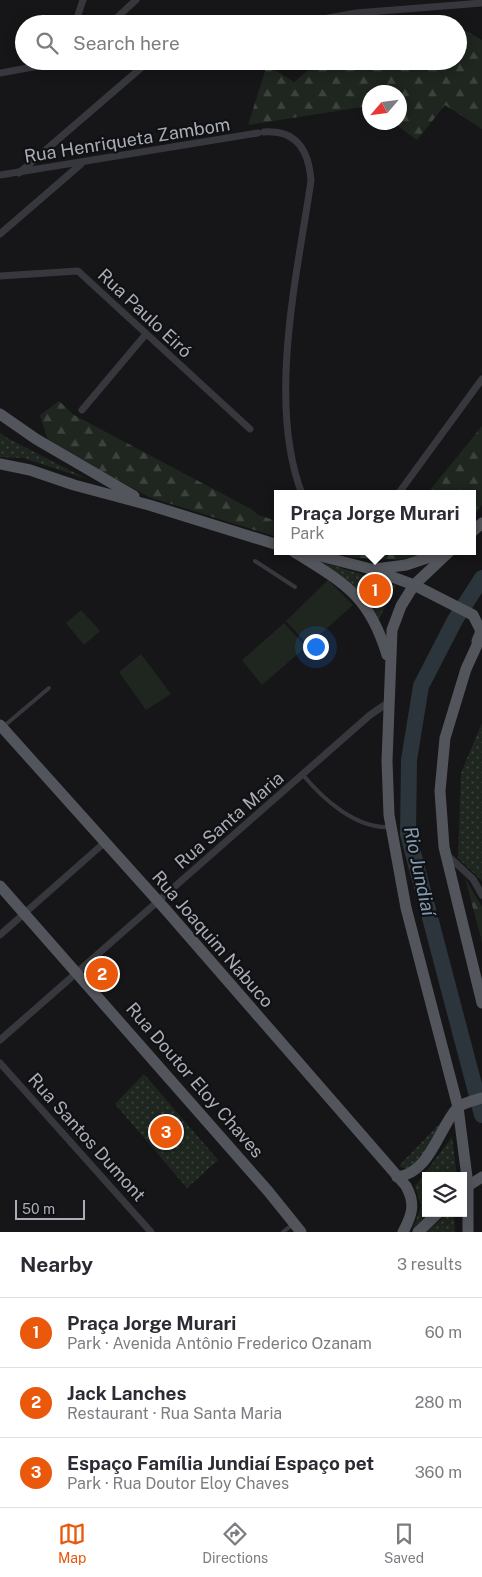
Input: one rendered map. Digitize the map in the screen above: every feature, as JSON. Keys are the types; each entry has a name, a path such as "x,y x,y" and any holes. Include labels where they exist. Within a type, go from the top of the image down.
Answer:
{"main road":[{"path":"0,414 73,462 149,505"},
{"path":"0,464 30,470 74,485 149,505 274,544"},
{"path":"299,555 339,580 366,606 381,633 390,665"},
{"path":"317,555 371,569 414,585 473,615 481,631 448,730 441,770 440,818 446,854 482,1002"},
{"path":"371,569 406,565 435,555"},
{"path":"446,555 414,585 401,606 392,630 387,761 391,827 406,908 460,1106 465,1172"},
{"name":"Rua Joaquim Nabuco","path":"1,727 159,902 406,1186 413,1202 409,1220 403,1232"},
{"name":"Rua Doutor Eloy Chaves","path":"0,886 78,972 268,1191 297,1228"},
{"path":"475,975 482,990"},
{"path":"398,1177 415,1171 460,1106 482,1098"},
{"path":"467,1187 482,1177"},
{"path":"467,1210 468,1232"},
{"path":"418,1232 434,1217"}],"street":[{"path":"81,15 83,0"},
{"path":"120,15 136,0"},
{"path":"345,15 482,3"},
{"path":"79,15 81,11"},
{"path":"0,73 18,70"},
{"path":"18,173 139,70"},
{"name":"Rua Henriqueta Zambom","path":"0,175 261,132 279,131 294,139 305,150 310,163 311,181 288,335 286,430 293,472 300,490"},
{"path":"0,234 82,163"},
{"name":"Rua Paulo Eiró","path":"0,276 78,271 250,430"},
{"path":"82,410 146,334"},
{"path":"401,490 482,379"},
{"name":"Rua Santa Maria","path":"0,1040 370,715 389,702"},
{"path":"0,935 104,843"},
{"path":"446,854 473,879 482,895"},
{"name":"Rua Santos Dumont","path":"0,1063 151,1232"}],"lane":[{"path":"255,561 296,587"},
{"path":"1,727 48,688"},
{"path":"302,775 339,809 360,822 378,828 391,827"},
{"path":"283,1232 297,1228"}],"green space":[{"path":"467,31 482,40 482,129 445,105 417,140 403,130 407,130 407,85 362,85 362,107 248,125 265,70 275,70 294,82 308,70 467,70"},
{"path":"59,401 74,415 251,509 258,515 274,520 274,536 149,497 58,447 47,438 40,415"},
{"path":"482,426 482,505 476,514 476,490 430,490"},
{"path":"0,433 87,479 23,458 0,457"},
{"path":"344,555 419,555 407,560 355,558"},
{"path":"322,562 396,585 379,619 362,594"},
{"path":"328,580 353,605 308,645 286,621"},
{"path":"81,610 100,631 84,645 66,623"},
{"path":"284,623 306,647 262,685 242,660"},
{"path":"141,654 171,694 146,710 119,672"},
{"path":"482,723 482,881 458,858 461,773"},
{"path":"465,878 482,907 482,944 481,938"},
{"path":"144,1074 218,1160 187,1188 115,1104"},
{"path":"443,1120 434,1140 415,1165 409,1170 399,1166"},
{"path":"452,1137 456,1172 426,1172"},
{"path":"422,1177 422,1217 426,1217 412,1231 421,1206 415,1186"},
{"path":"444,1217 454,1217 455,1232 426,1232"}],"waterway":[{"name":"Rio Jundiaí","path":"482,578 455,620 421,686 409,760 408,834 482,1115"}],"place":[{"name":"Praça Jorge Murari","path":"375,590"},
{"name":"Jack Lanches","path":"102,974"},
{"name":"Espaço Família Jundiaí Espaço pet","path":"166,1132"}]}
